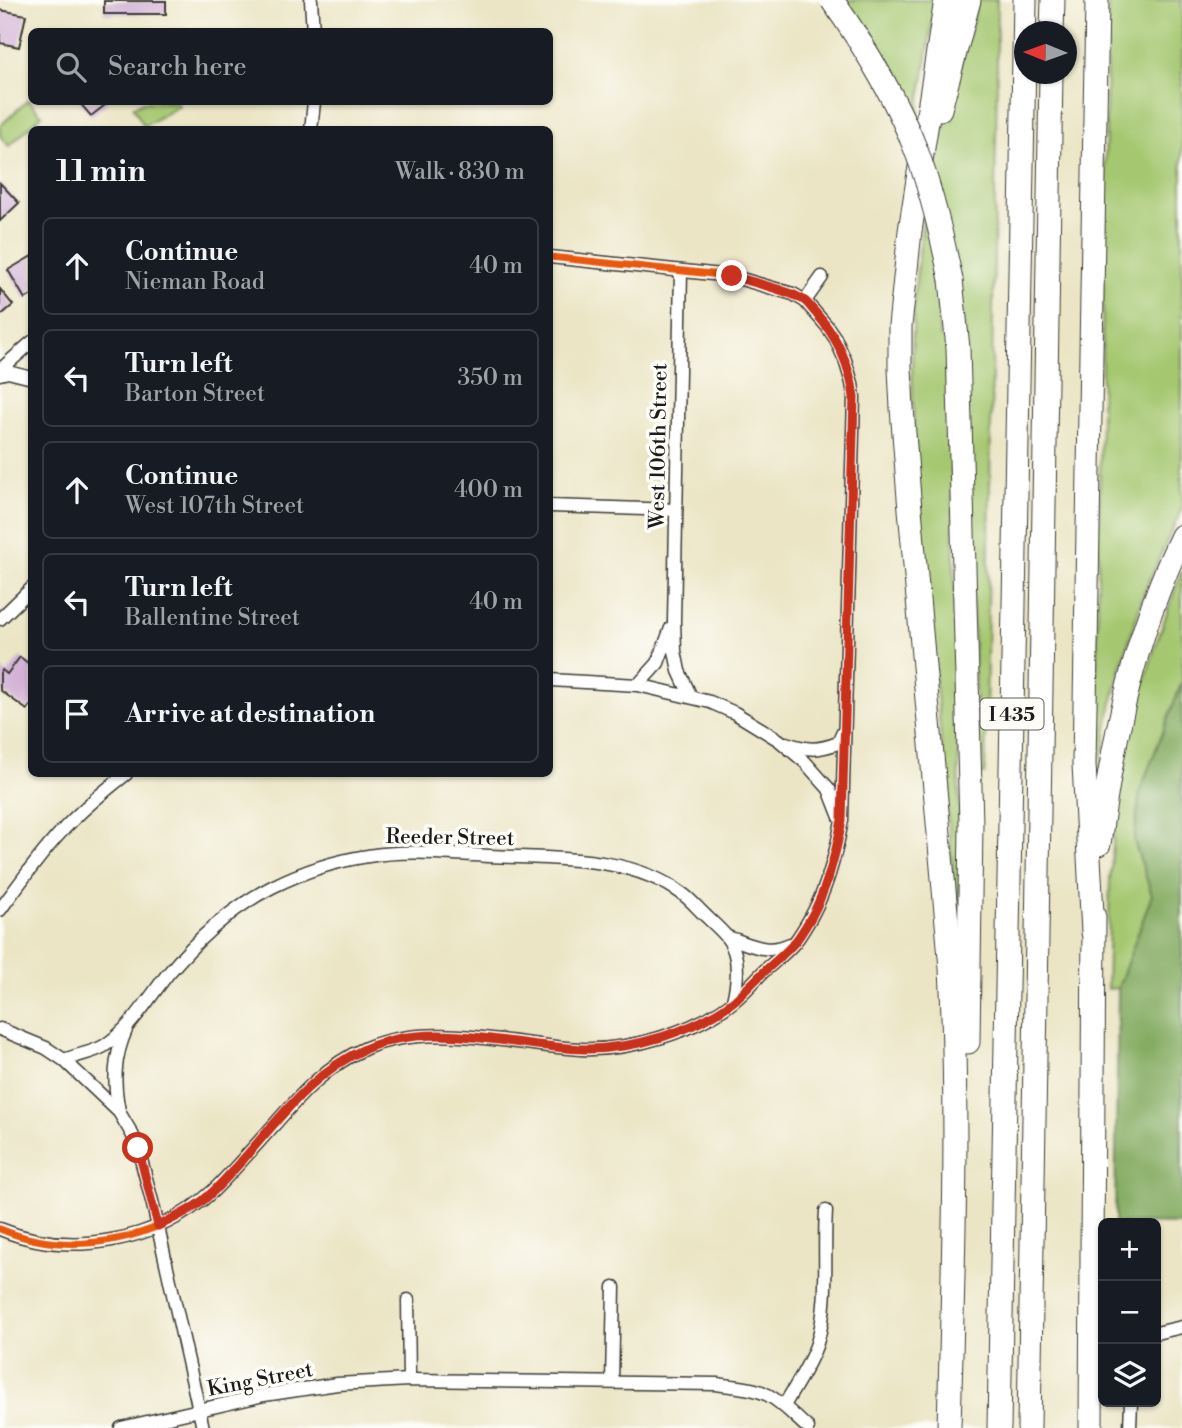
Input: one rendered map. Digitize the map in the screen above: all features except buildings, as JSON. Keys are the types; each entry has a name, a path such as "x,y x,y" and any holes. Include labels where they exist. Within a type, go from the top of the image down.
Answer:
{"highway":[{"path":"832,0 872,60 915,149 942,233 956,312 971,824 971,918 966,1142 955,1187"},
{"path":"946,0 910,231 900,326 901,395 951,968 954,1035 955,1187 949,1428"},
{"path":"918,183 946,91 969,0"},
{"name":"I 435","path":"999,1428 1025,0"},
{"path":"1052,0 1052,21"},
{"path":"1091,1428 1093,932 1084,764 1097,0"},
{"name":"I 435","path":"1029,1428 1051,84"},
{"path":"1093,932 1098,854 1112,751 1141,639 1161,581 1182,536"}],"street":[{"path":"311,0 313,28"},
{"path":"311,126 314,105"},
{"path":"0,1229 35,1239 65,1243 124,1238 158,1226 200,1203 322,1074 366,1048 392,1040 421,1035 450,1035 583,1049 643,1043 674,1033 697,1024 733,1002 795,942 812,915 825,889 836,855 842,820 854,397 845,360 827,325 805,301 793,295 732,276 553,257"},
{"name":"West 106th Street","path":"681,271 674,621 679,671 691,697"},
{"path":"805,301 822,277"},
{"path":"0,372 28,346"},
{"path":"0,372 28,377"},
{"path":"553,506 676,510"},
{"path":"0,619 28,592"},
{"name":"West 106th Street","path":"638,685 659,663 674,621"},
{"path":"553,680 638,685 710,702 735,713 779,740 805,762 829,789 842,820"},
{"path":"779,740 801,748 821,749 838,743 845,729"},
{"path":"0,910 62,830 122,777"},
{"name":"Reeder Street","path":"64,1060 103,1046 127,1026 183,956 242,905 272,887 307,872 369,855 426,853 603,863 634,870 661,881 684,895 727,937 734,948 738,978 733,1002"},
{"name":"Reeder Street","path":"727,937 766,950 779,949 795,942"},
{"name":"Reeder Street","path":"119,1112 115,1093 115,1065 118,1048 127,1026"},
{"path":"0,1029 46,1048 64,1060 119,1112 138,1148 204,1428"},
{"path":"807,1428 784,1406 813,1352 823,1313 826,1211"},
{"path":"612,1382 614,1287"},
{"path":"408,1300 409,1380"},
{"path":"1161,1332 1182,1327"},
{"name":"King Street","path":"121,1428 264,1395 337,1384 409,1380 717,1384 750,1389 767,1395 784,1406"},
{"path":"1130,1428 1131,1407"}],"green space":[{"path":"843,0 936,0 916,125"},
{"path":"978,0 997,0 985,774 978,774 964,321 933,172"},
{"path":"1108,0 1182,0 1182,508 1145,590 1124,656 1109,715 1101,767 1095,764"},
{"path":"28,100 28,105 33,105 42,115 9,146 0,136 0,126"},
{"path":"137,105 179,106 144,126 133,107"},
{"path":"925,204 936,245 940,337 949,340 962,920 957,920 914,437 914,296"},
{"path":"1182,570 1182,682 1140,791 1134,841 1152,895 1118,988 1107,989 1110,880 1116,810 1128,739 1154,650"},
{"path":"1182,682 1182,1224 1161,1224 1161,1218 1115,1218 1118,988 1152,895 1134,841 1140,791"}],"cycle path":[{"path":"0,1229 27,1238 83,1243 112,1240 166,1223 213,1191 294,1102 327,1072 352,1055 391,1040 445,1035 599,1049 640,1043 681,1030 701,1022 738,998 791,946 818,904 834,857 842,820 854,397 845,360 826,325 805,301 793,294 731,276 553,257"}],"route":[{"path":"138,1148 158,1226 200,1203 322,1074 366,1048 421,1035 450,1035 583,1049 643,1043 697,1024 733,1002 795,942 825,889 836,855 842,820 854,397 845,360 835,338 805,301 732,276"}]}
